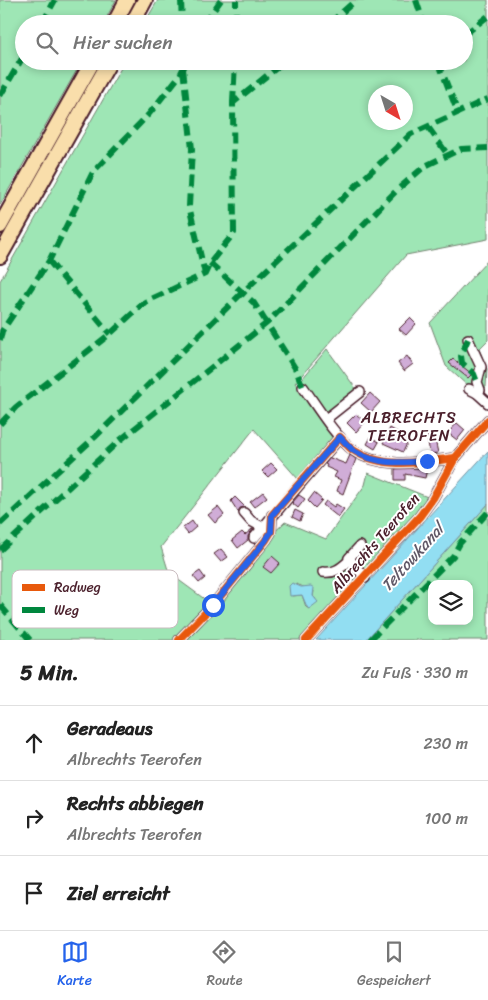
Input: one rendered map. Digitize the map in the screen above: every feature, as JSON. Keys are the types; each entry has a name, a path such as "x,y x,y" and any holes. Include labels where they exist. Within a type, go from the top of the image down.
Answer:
{"highway":[{"path":"119,15 127,0"},
{"path":"137,15 145,0"},
{"path":"0,226 88,70"},
{"path":"0,256 105,70"}],"street":[{"path":"468,339 481,367 477,382 480,390 473,391 488,403"},
{"path":"303,387 337,436 353,450 373,460 392,463 455,458"},
{"path":"326,419 360,392"},
{"name":"Albrechts Teerofen","path":"306,640 420,516 433,498 455,458 488,420"},
{"path":"254,538 337,436"},
{"path":"244,513 251,521 262,527"},
{"path":"179,640 213,605 266,540 271,532 272,515"},
{"path":"323,572 336,572 350,560 349,558 360,546"},
{"path":"350,560 365,578"}],"green space":[{"path":"0,0 116,0 108,15 15,15 15,70 77,70 0,205"},
{"path":"158,0 488,0 488,239 406,255 295,383 335,435 298,479 254,429 161,547 168,570 12,570 12,628 178,628 178,580 210,603 174,640 0,640 0,281 120,70 473,70 473,15 149,15"},
{"path":"488,260 488,340 479,349 487,369 486,387 481,391 474,384 470,388 446,366 430,323"},
{"path":"327,349 357,390 328,414 302,379"},
{"path":"368,473 430,498 419,514 302,640 179,640 266,540 285,522 326,539 365,485","holes":["296,584 314,591 313,597 316,599 309,609 306,607 302,595 293,596"]},
{"path":"488,504 488,640 366,640"}],"water":[{"name":"Teltowkanal","path":"488,451 488,504 366,640 316,640"},
{"path":"292,583 301,587 311,586 314,588 313,596 318,602 309,609 302,595 290,596 289,586"}],"building":[{"path":"410,318 416,324 406,335 399,329"},
{"path":"407,356 413,364 404,371 398,363"},
{"path":"453,359 472,374 468,378 449,363"},
{"path":"370,393 380,402 371,412 361,403"},
{"path":"356,414 365,422 356,432 347,423"},
{"path":"457,423 465,430 457,440 448,433"},
{"path":"390,428 409,439 403,452 383,443"},
{"path":"437,435 438,453 430,454 427,436"},
{"path":"371,437 379,442 375,449 367,444"},
{"path":"350,455 356,459 343,494 337,491 341,480 334,477 337,472 326,467 327,465 325,464 330,458 346,464"},
{"path":"271,463 277,469 268,477 262,471"},
{"path":"395,469 427,469 425,478 405,474 405,480 395,480"},
{"path":"263,492 267,497 254,507 250,502"},
{"path":"314,493 322,500 315,508 308,501"},
{"path":"299,495 305,499 298,508 292,503"},
{"path":"235,497 245,507 240,508 238,512 231,501"},
{"path":"326,501 334,507 336,504 344,509 338,517 323,505"},
{"path":"218,507 224,515 215,523 208,515"},
{"path":"295,510 303,514 300,521 292,517"},
{"path":"192,521 196,527 188,534 183,528"},
{"path":"252,529 248,540 238,548 232,540 242,532 245,535"},
{"path":"221,549 228,557 221,562 214,554"},
{"path":"272,556 280,563 271,573 263,567"},
{"path":"200,571 205,578 199,583 193,576"}],"marked path":[{"path":"47,15 55,0"},
{"path":"181,0 182,15"},
{"path":"210,15 221,0"},
{"path":"236,0 236,15"},
{"path":"339,15 356,0"},
{"path":"416,0 421,15"},
{"path":"473,28 488,16"},
{"path":"0,96 15,70"},
{"path":"0,340 2,331 49,261 93,172 149,114 182,70"},
{"path":"183,70 192,149 189,206 205,274"},
{"path":"233,103 235,70"},
{"path":"0,424 16,407 110,334 145,302 205,274 210,263 234,233 233,103 274,70"},
{"path":"441,70 458,113"},
{"path":"0,524 95,437 243,292 411,134 488,99"},
{"path":"428,127 448,155"},
{"path":"0,550 119,441 267,323 397,190 425,166 461,149 488,148"},
{"path":"49,261 110,334"},
{"path":"210,263 254,303 295,368 303,387"},
{"path":"468,339 461,356 462,363 474,374 477,382"},
{"path":"370,640 453,556 460,543 488,512"},
{"path":"0,605 12,619"},
{"path":"20,628 30,640"}],"cycle path":[{"path":"306,640 420,516 433,498 455,458 488,420"},
{"path":"179,640 213,605 266,540 271,532 272,515 340,437 353,450 377,460 403,463 455,458"}],"district":[{"name":"ALBRECHTS TEEROFEN","path":"409,426"}],"route":[{"path":"213,605 266,540 271,532 272,515 340,437 353,450 373,460 392,463 427,461"}]}
